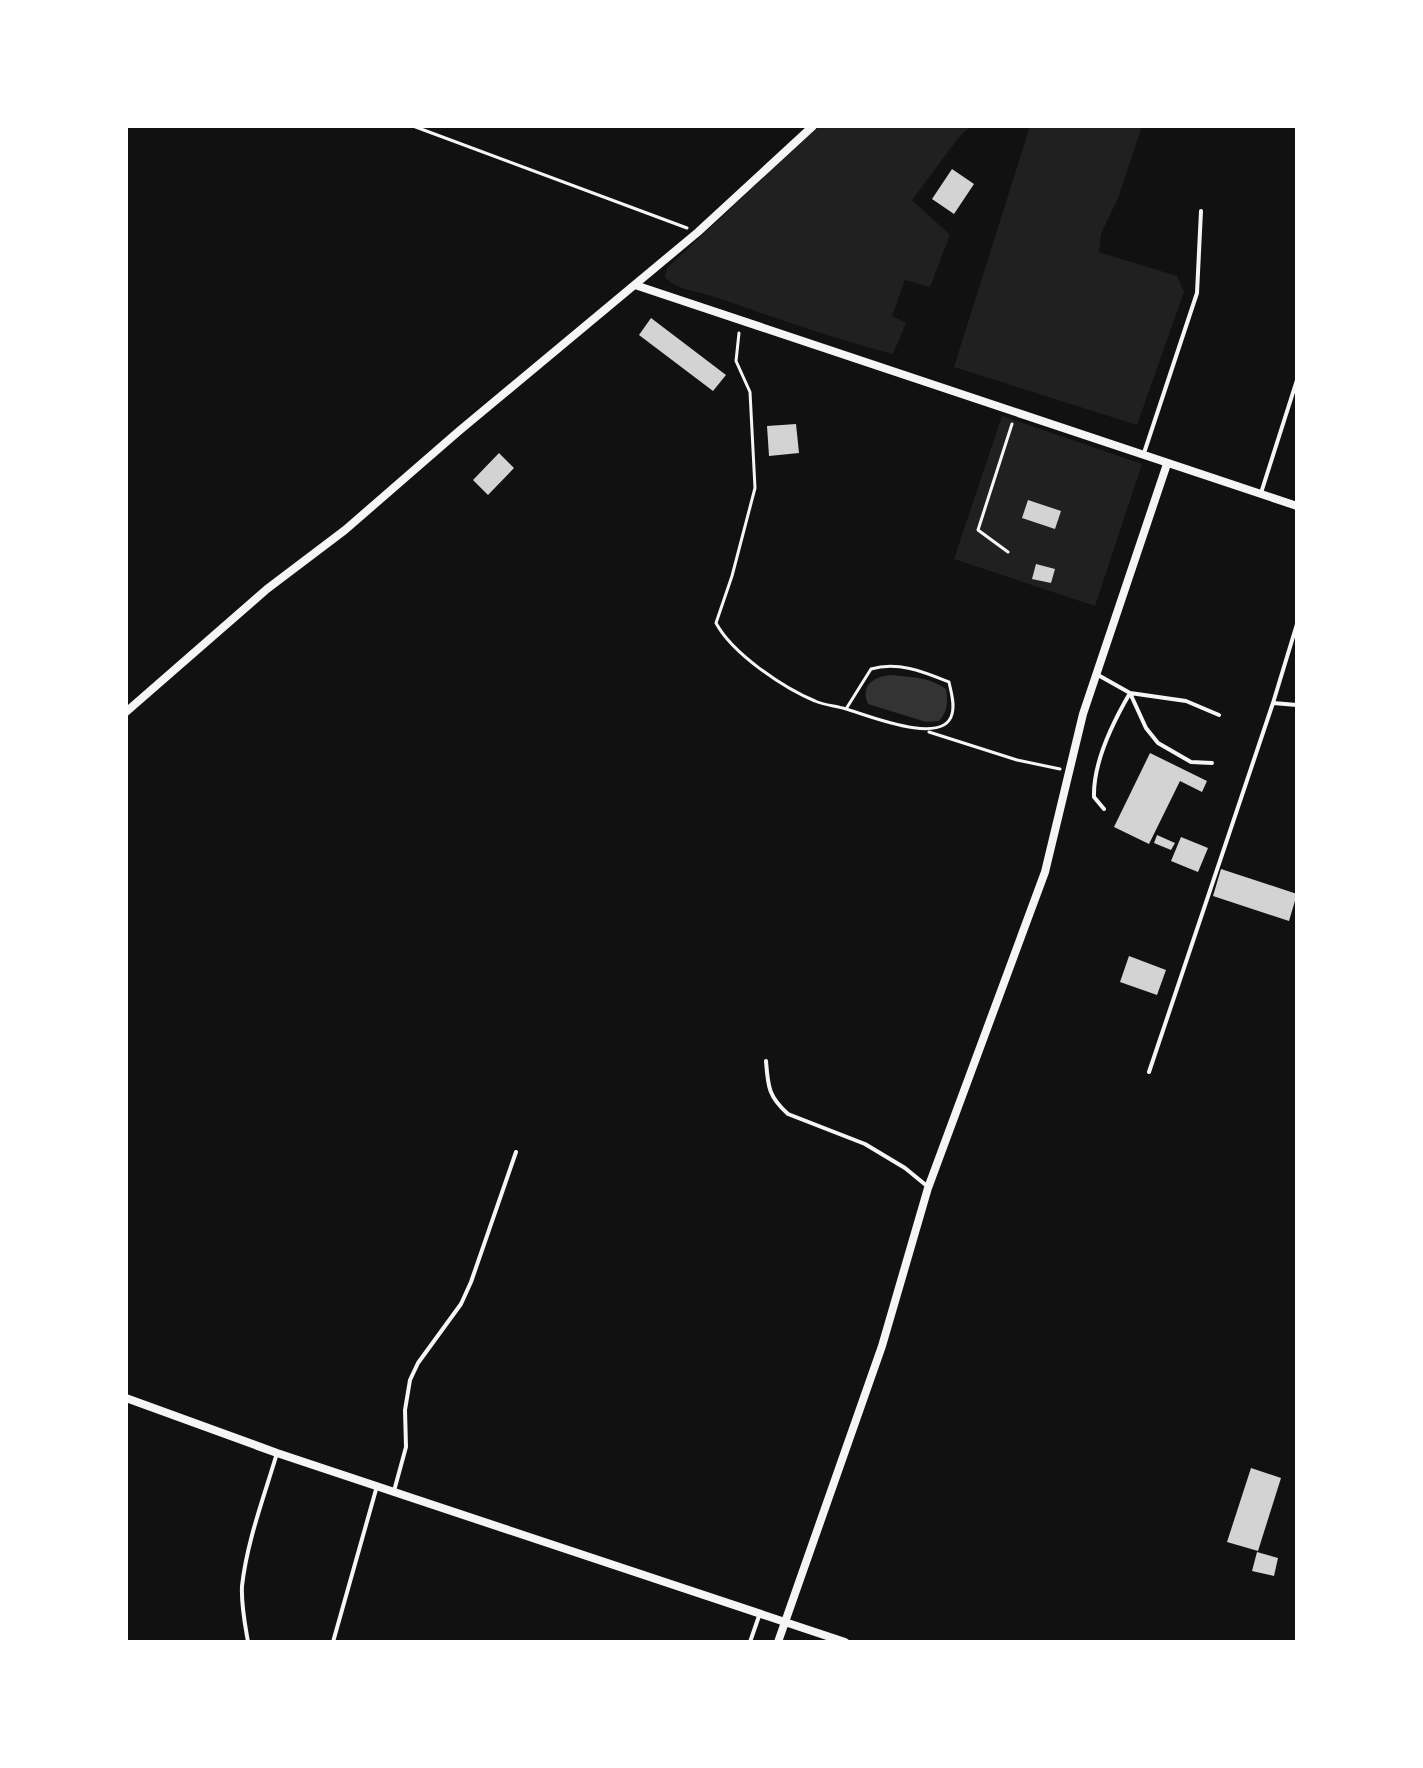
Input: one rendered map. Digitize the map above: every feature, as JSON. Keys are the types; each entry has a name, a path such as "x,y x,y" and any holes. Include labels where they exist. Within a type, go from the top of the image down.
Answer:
{"street":[{"path":"126,712 267,589 345,530 698,232 813,126"},
{"path":"635,285 1297,506"},
{"path":"778,1642 882,1346 928,1188 1045,872 1083,714 1167,464"},
{"path":"126,1398 277,1453 845,1642"}],"lane":[{"path":"1143,456 1197,293 1201,211"},
{"path":"1261,495 1297,380"},
{"path":"1149,1072 1297,624"},
{"path":"1095,674 1130,693 1186,701 1219,715"},
{"path":"1130,693 1146,728 1158,743 1191,762 1212,763"},
{"path":"1104,809 1094,797 1095,778 1105,747 1130,693"},
{"path":"1273,703 1297,705"},
{"path":"766,1061 769,1090 777,1105 788,1114 876,1150 905,1168 928,1188"},
{"path":"394,1491 406,1447 405,1410 410,1380 437,1335 461,1304 516,1152"},
{"path":"248,1642 242,1588 257,1520 277,1453"},
{"path":"333,1642 377,1486"},
{"path":"750,1642 760,1614"}],"path":[{"path":"413,126 698,232"},
{"path":"741,321 736,361 750,392 755,488 716,623 723,636 765,672 815,701 1017,760 1070,771"},
{"path":"1008,552 978,530 1015,413"},
{"path":"846,709 871,669 884,665 910,668 949,682 953,700 952,717 944,727 926,731"}],"shaded area":[{"path":"819,126 971,126 959,137 912,200 950,235 930,287 905,280 892,316 906,323 893,354 682,288 665,277 667,268"},
{"path":"1030,126 1142,126 1118,198 1101,234 1099,252 1177,276 1184,292 1137,425 954,367"},
{"path":"1002,416 1142,464 1095,606 954,559"},
{"path":"890,675 927,680 946,689 947,706 939,721 926,722 868,704 866,692 870,683"}],"building":[{"path":"952,169 974,184 954,214 932,199"},
{"path":"651,318 726,375 713,391 639,335"},
{"path":"796,424 799,453 769,456 767,426"},
{"path":"499,453 514,468 488,495 473,480"},
{"path":"1028,500 1061,511 1055,529 1022,518"},
{"path":"1036,564 1055,569 1051,583 1032,579"},
{"path":"1150,753 1207,781 1202,792 1180,781 1149,844 1114,827"},
{"path":"1157,835 1175,843 1171,850 1154,843"},
{"path":"1181,837 1208,848 1198,872 1171,861"},
{"path":"1221,869 1297,894 1289,921 1213,896"},
{"path":"1129,956 1166,970 1157,995 1120,982"},
{"path":"1251,1468 1281,1478 1258,1551 1227,1542"},
{"path":"1257,1552 1278,1558 1274,1576 1252,1571"}]}
